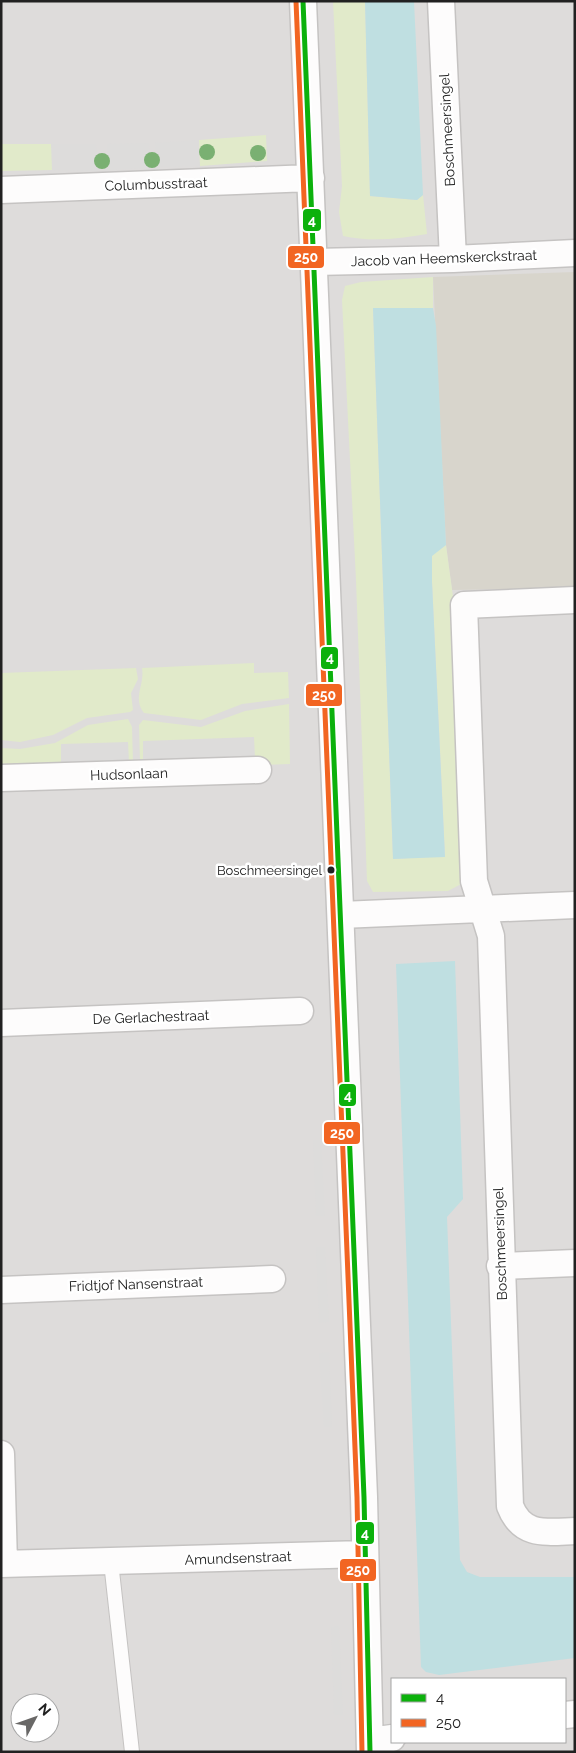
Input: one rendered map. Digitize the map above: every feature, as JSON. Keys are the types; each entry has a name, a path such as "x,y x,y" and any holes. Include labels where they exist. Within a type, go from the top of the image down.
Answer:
{"street":[{"path":"303,1 341,915 365,1554 377,1744"},
{"name":"Boschmeersingel","path":"441,1 454,259"},
{"name":"Columbusstraat","path":"1,190 311,178"},
{"name":"Jacob van Heemskerckstraat","path":"314,262 454,259 575,253"},
{"name":"Boschmeersingel","path":"575,600 464,605 474,881 491,936 508,1490 510,1506 515,1519 529,1529 546,1532 575,1530"},
{"name":"Hudsonlaan","path":"1,778 258,770"},
{"path":"341,915 575,905"},
{"name":"De Gerlachestraat","path":"1,1023 300,1012"},
{"path":"500,1266 575,1264"},
{"name":"Fridtjof Nansenstraat","path":"1,1290 272,1279"},
{"path":"1,1454 3,1564"},
{"name":"Amundsenstraat","path":"3,1564 365,1554"}],"lane":[{"path":"111,1562 132,1752"}],"shaded area":[{"path":"1,1 575,1 575,1752 1,1752"},
{"path":"199,140 200,166 158,167 155,143"},
{"path":"149,143 150,168 107,170 107,144"},
{"path":"51,144 96,144 98,171 52,170"},
{"path":"575,272 575,588 452,590 446,545 433,277"},
{"path":"254,737 255,758 143,761 142,741"},
{"path":"129,742 129,762 61,765 61,744"},
{"path":"313,1140 321,1140 325,1216 316,1216"},
{"path":"316,1247 325,1247 329,1322 319,1323"},
{"path":"329,1352 332,1427 324,1427 319,1353"},
{"path":"339,1626 343,1715 334,1715 331,1627"}],"green space":[{"path":"333,1 365,1 370,196 417,200 423,195 427,234 385,239 343,236 339,212 342,186"},
{"path":"266,135 267,161 200,166 199,140"},
{"path":"1,144 51,144 52,170 1,171"},
{"path":"433,277 433,308 373,308 393,859 445,856 432,555 446,545 454,604 455,726 463,883 448,891 373,892 367,881 356,580 342,300 345,286 361,282"},
{"path":"254,663 254,673 288,672 289,698 242,704 201,720 144,713 139,702 142,668"},
{"path":"136,668 138,679 131,693 133,710 130,712 87,718 53,735 20,742 1,740 1,673"},
{"path":"289,704 290,764 261,765 255,758 254,737 143,741 143,761 140,761 139,725 143,720 201,727 245,711"},
{"path":"128,719 132,727 133,762 129,762 128,742 61,744 61,765 10,767 1,764 1,748 20,749 55,743 88,725"}],"water":[{"path":"365,1 414,1 423,195 417,200 370,196"},
{"path":"373,308 433,308 436,326 446,545 432,556 432,582 445,857 393,859"},
{"path":"455,961 463,1199 447,1217 460,1560 467,1572 480,1577 575,1577 575,1658 439,1675 426,1672 421,1667 396,964"}],"transit line":[{"name":"250","path":"296,1 357,1497 362,1752"},
{"name":"4","path":"303,1 364,1497 370,1752"}],"place":[{"name":"Boschmeersingel","path":"331,870"}]}
